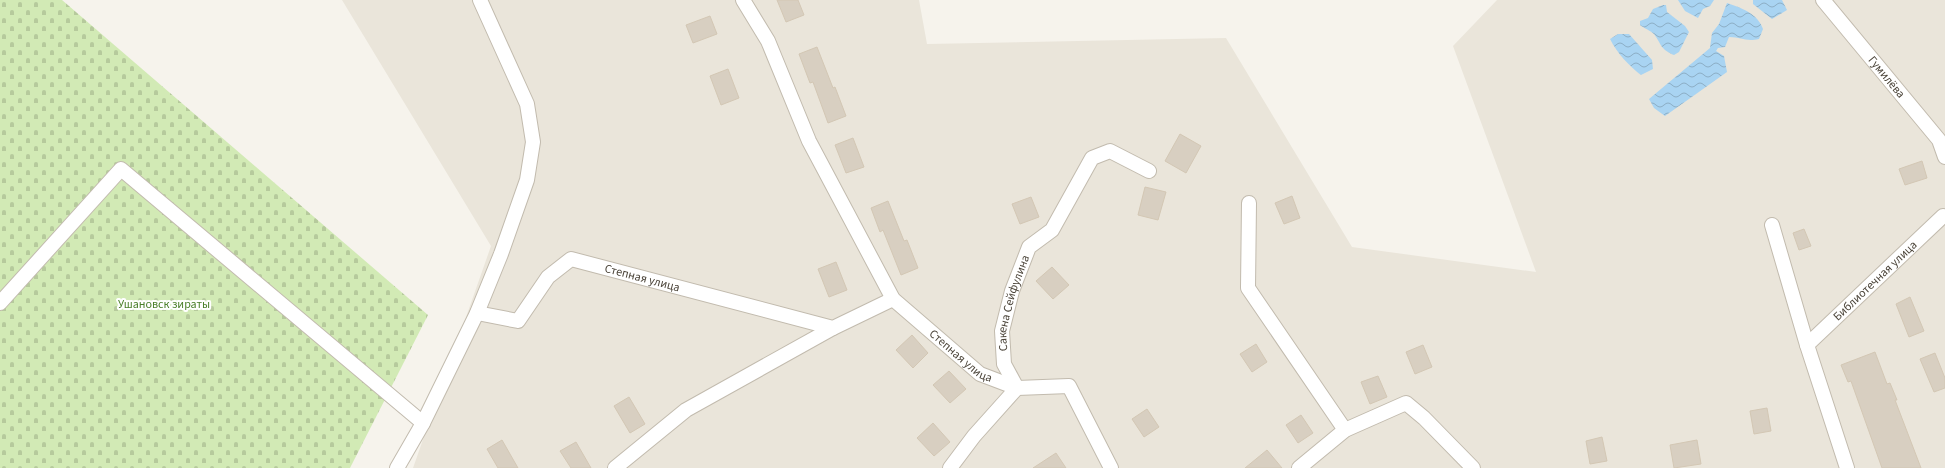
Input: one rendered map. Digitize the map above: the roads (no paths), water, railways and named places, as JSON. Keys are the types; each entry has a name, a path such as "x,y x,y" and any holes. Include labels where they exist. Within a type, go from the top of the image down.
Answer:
{"street":[{"path":"397,468 423,423 477,313 501,254 527,180 532,142 527,104 480,0"},
{"name":"Степная улица","path":"743,0 768,41 809,141 893,299 980,374 1017,388"},
{"name":"Гумилёва","path":"1822,0 1939,140 1945,157"},
{"name":"Сакена Сейфулина","path":"1017,388 1004,364 1002,331 1012,291 1029,246 1052,230 1092,158 1110,151 1149,171"},
{"path":"0,303 121,169 423,423"},
{"path":"1249,203 1248,288 1345,430"},
{"name":"Библиотечная улица","path":"1807,345 1944,214"},
{"path":"1772,224 1807,345 1847,468"},
{"name":"Степная улица","path":"477,313 518,322 548,277 571,260 833,328"},
{"path":"615,468 686,410 833,328 893,299"},
{"path":"950,468 974,436 1017,388 1069,386 1111,468"},
{"path":"1299,468 1345,430 1406,403 1424,418 1473,468"}],"water":[{"path":"1678,0 1714,0 1710,6 1703,9 1698,18 1685,11"},
{"path":"1753,0 1782,0 1787,10 1772,19 1753,4"},
{"path":"1727,3 1744,9 1757,19 1763,29 1759,39 1750,40 1729,37 1725,47 1718,48 1716,51 1724,56 1727,72 1665,116 1654,108 1649,99 1710,48 1712,33 1719,24"},
{"path":"1666,5 1667,12 1685,26 1689,32 1679,52 1674,55 1664,49 1654,34 1640,25 1640,21 1648,18 1653,9"},
{"path":"1618,34 1629,34 1652,60 1653,69 1641,75 1632,68 1616,49 1610,39"}],"park label":[{"name":"Ушановск зираты","path":"164,304"}]}
